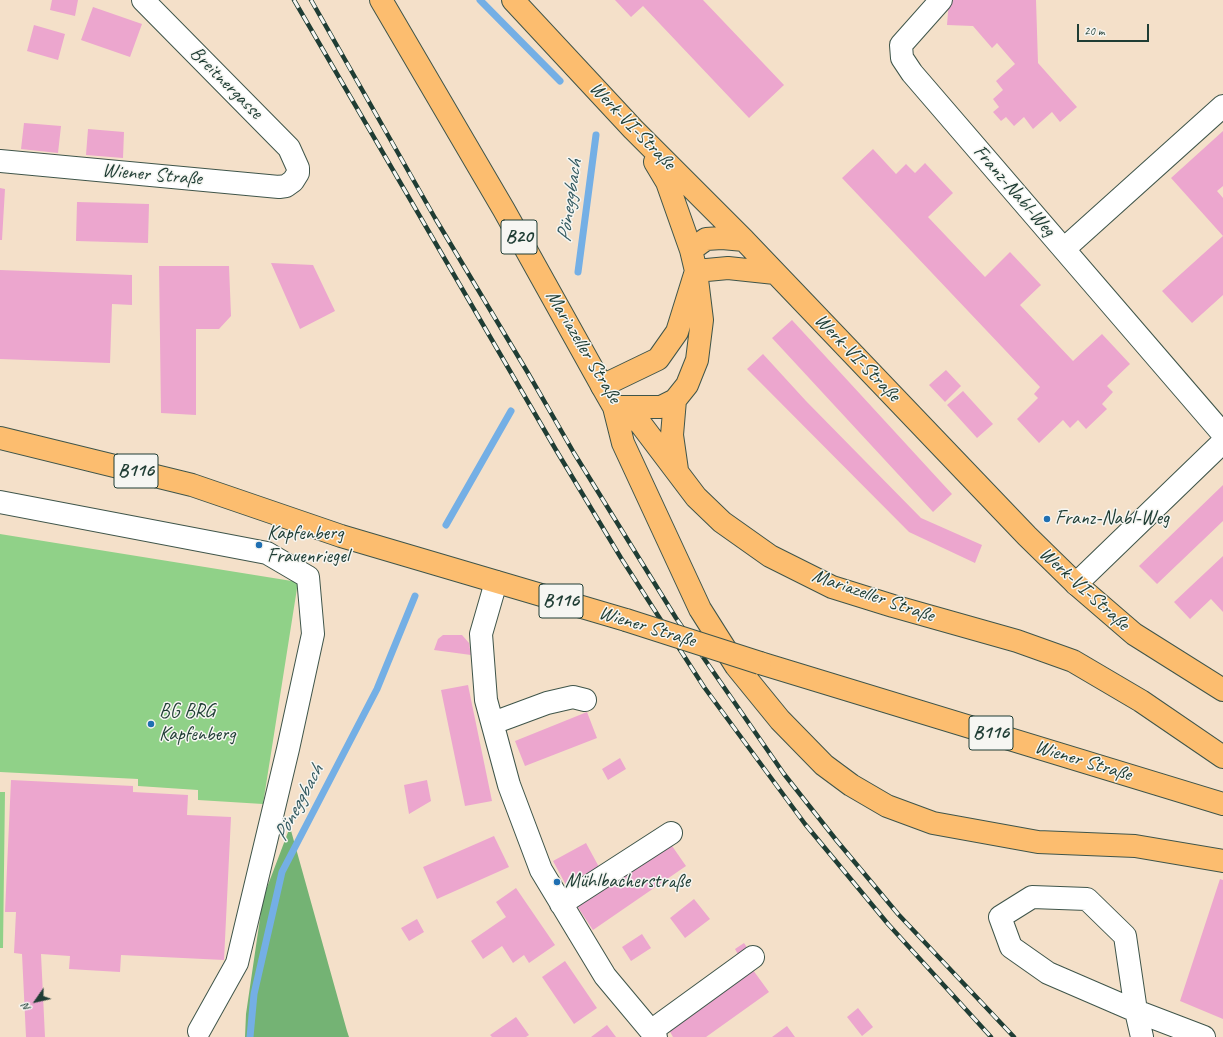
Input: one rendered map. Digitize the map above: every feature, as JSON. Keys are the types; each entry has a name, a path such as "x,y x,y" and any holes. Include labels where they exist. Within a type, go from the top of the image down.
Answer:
{"main road":[{"name":"Mariazeller Straße","path":"381,0 504,210 614,407 640,422 696,497 722,522 770,556 832,586 893,606 1016,641 1073,661 1141,701 1223,757"},
{"name":"Werk-VI-Straße","path":"513,0 633,129 744,240 1027,536 1076,584 1134,634 1223,690"},
{"path":"633,129 667,182 693,260 702,320 698,360 687,385 675,400 660,407 614,407 623,443 700,609 736,666 780,720 824,765 851,785 887,806 933,823 1038,842 1135,846 1223,861"},
{"path":"602,386 658,359 677,332 693,260 706,240 722,238 744,240"},
{"path":"693,260 728,268 775,273"},
{"path":"675,400 672,435 678,474"},
{"name":"Wiener Straße","path":"0,438 192,485 341,536 626,620 760,663 1223,804"}],"street":[{"name":"Breitnergasse","path":"142,0 289,148 296,160 298,173"},
{"name":"Franz-Nabl-Weg","path":"941,0 901,45 902,58 912,73 1223,434"},
{"path":"1064,249 1223,106"},
{"name":"Wiener Straße","path":"0,161 279,187 286,186 293,181 298,173"},
{"path":"1076,584 1223,442"},
{"path":"0,502 267,553 308,577 312,634 288,750 237,963 199,1032"},
{"path":"496,582 481,634 486,700 509,785 541,870 605,976 653,1034 753,957"},
{"path":"493,723 547,703 573,697 585,700"},
{"path":"561,904 671,833"},
{"path":"1142,1037 1136,1011 1125,936 1087,899 1032,897 1000,917 1011,947 1048,972 1136,1011 1204,1037"}],"green space":[{"path":"0,534 298,582 263,804 198,800 198,790 138,786 138,779 0,772"},
{"path":"0,792 5,792 3,948 0,948"},
{"path":"290,827 349,1037 245,1037 246,1014 263,898"}],"building":[{"path":"52,0 78,0 75,16 50,10"},
{"path":"615,0 703,0 784,85 749,118 643,6 631,17"},
{"path":"949,0 1036,0 1038,63 1077,107 1060,122 1052,112 1033,129 1024,117 1014,126 1006,117 1001,121 993,112 999,107 993,99 1003,90 996,81 1015,64 997,43 992,48 973,26 947,25"},
{"path":"93,7 142,24 130,57 81,40"},
{"path":"34,25 65,34 58,60 27,51"},
{"path":"24,123 61,126 58,153 21,149"},
{"path":"88,129 124,132 123,158 86,155"},
{"path":"1223,131 1223,186 1217,191 1223,198 1223,236 1171,178"},
{"path":"873,149 896,174 906,164 915,173 925,163 953,193 928,217 985,277 1010,252 1041,285 1020,305 1073,361 1102,334 1130,364 1107,386 1113,392 1102,404 1107,409 1086,429 1078,420 1070,428 1063,420 1039,443 1017,419 1038,398 1034,394 1040,387 842,178"},
{"path":"0,188 5,189 2,240 0,240"},
{"path":"77,202 149,204 148,243 76,241"},
{"path":"1223,236 1223,295 1192,323 1162,291"},
{"path":"271,263 313,265 335,311 300,329"},
{"path":"159,266 229,266 231,316 219,329 196,329 196,415 161,413"},
{"path":"0,270 132,275 132,305 112,304 110,363 0,359"},
{"path":"792,320 952,494 933,512 772,338"},
{"path":"763,354 806,401 921,518 982,545 975,563 909,532 747,369"},
{"path":"946,370 961,386 945,402 929,385"},
{"path":"963,391 993,424 977,438 947,405"},
{"path":"1223,485 1223,521 1157,584 1139,566"},
{"path":"1223,556 1223,612 1211,599 1190,619 1174,602"},
{"path":"443,635 462,635 469,643 471,655 434,650 438,639"},
{"path":"468,685 492,801 465,806 441,690"},
{"path":"587,712 597,738 525,766 515,741"},
{"path":"620,758 626,769 608,780 602,769"},
{"path":"11,780 133,786 133,792 188,795 187,815 231,817 224,960 121,955 120,972 69,969 70,956 41,954 45,1037 26,1037 22,954 14,953 16,912 5,912"},
{"path":"427,780 431,801 409,814 404,785"},
{"path":"494,836 509,867 437,899 423,867"},
{"path":"586,843 599,867 566,885 553,861"},
{"path":"670,843 686,866 593,930 577,906"},
{"path":"1220,879 1223,880 1223,1019 1180,1001"},
{"path":"516,888 555,945 529,963 524,955 513,963 502,946 483,959 471,941 506,917 496,902"},
{"path":"694,899 710,919 685,938 670,918"},
{"path":"417,919 424,932 409,941 401,928"},
{"path":"642,934 651,948 631,961 622,947"},
{"path":"744,943 750,952 740,958 735,949"},
{"path":"565,961 597,1008 574,1024 542,977"},
{"path":"753,970 769,992 706,1037 673,1037 669,1030"},
{"path":"858,1008 873,1027 862,1036 847,1017"},
{"path":"516,1017 529,1035 526,1037 492,1037 490,1035"},
{"path":"607,1025 616,1037 591,1037"},
{"path":"787,1026 795,1037 772,1037"}],"waterway":[{"name":"Pöneggbach","path":"480,0 560,81"},
{"name":"Pöneggbach","path":"578,272 596,135"},
{"name":"Pöneggbach","path":"446,525 511,411"},
{"name":"Pöneggbach","path":"250,1037 254,994 282,872 377,689 415,596"}],"railway":[{"path":"294,0 556,450 621,558 704,687 805,824 888,924 991,1037"},
{"path":"311,0 435,218 574,453 676,618 784,774 837,841 898,914 1014,1037"}],"place":[{"name":"Franz-Nabl-Weg","path":"1047,519"},
{"name":"Kapfenberg Frauenriegel","path":"259,545"},
{"name":"BG BRG Kapfenberg","path":"151,724"},
{"name":"Mühlbacherstraße","path":"557,882"}]}
